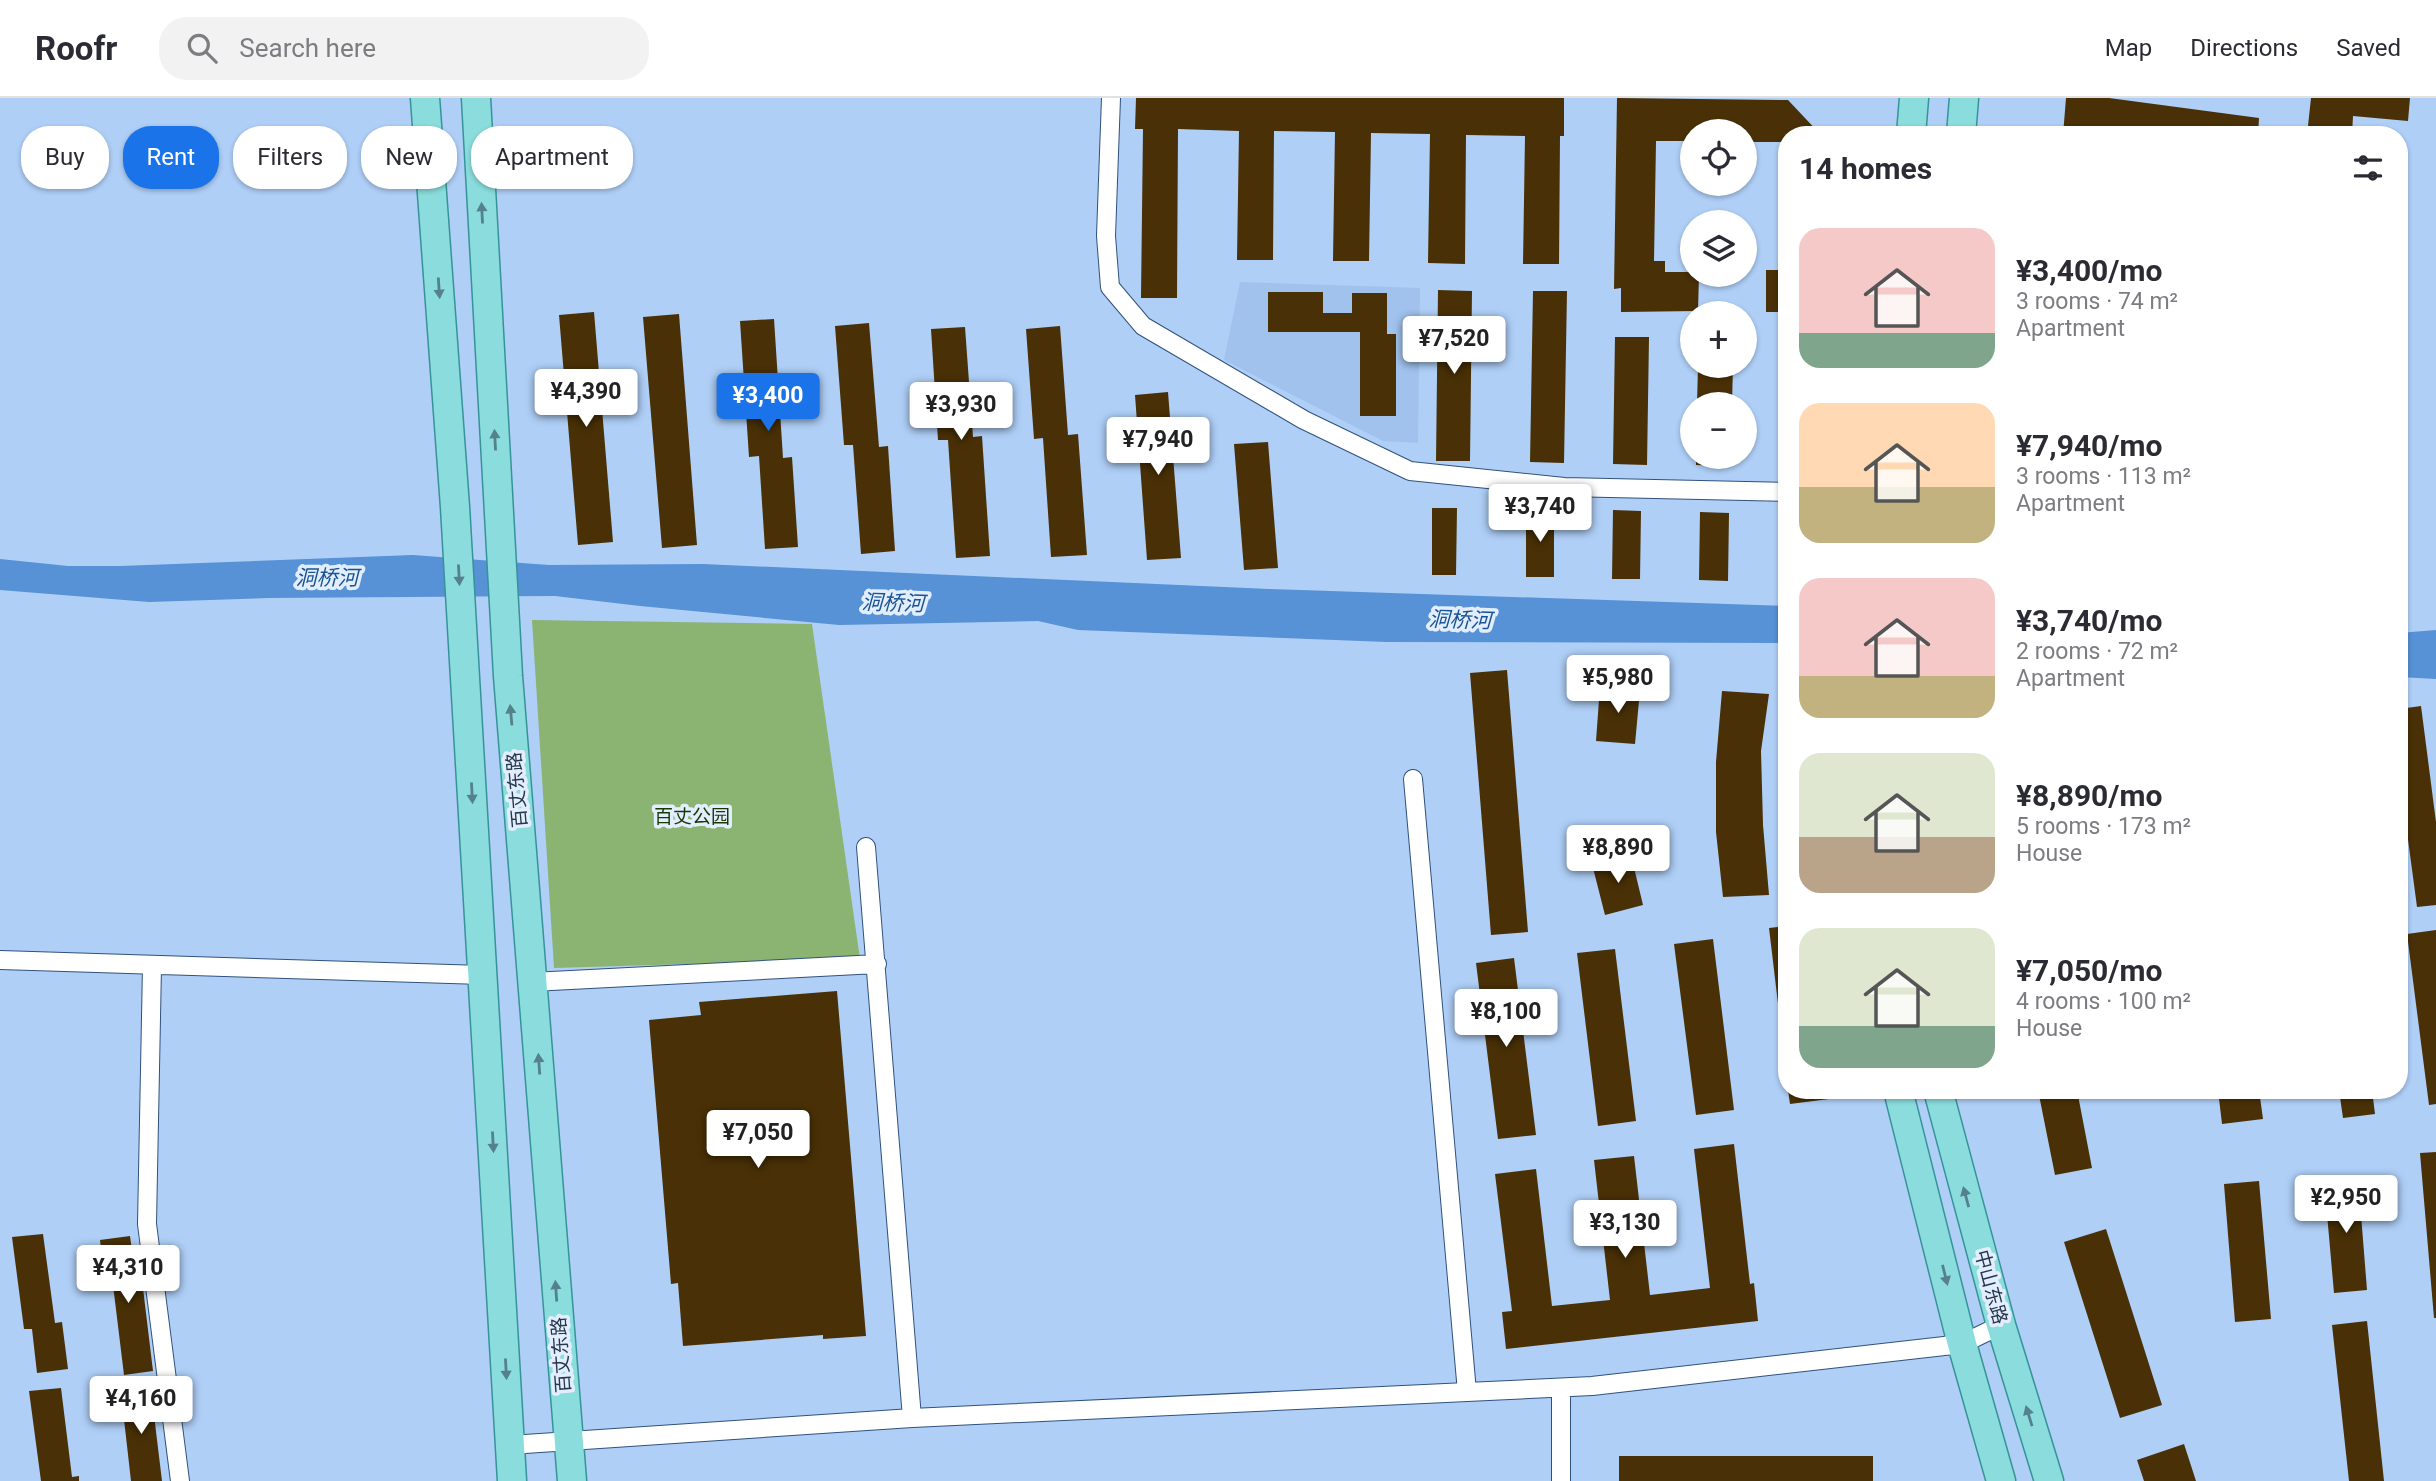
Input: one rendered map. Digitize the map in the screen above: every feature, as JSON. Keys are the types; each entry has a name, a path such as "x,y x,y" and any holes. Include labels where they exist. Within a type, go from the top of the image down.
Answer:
{"main road":[{"path":"425,98 466,676 512,1481"},
{"name":"百丈东路","path":"476,98 508,676 572,1481"},
{"path":"1912,126 1914,98"},
{"path":"1962,126 1964,98"},
{"path":"1900,1099 1962,1344 2001,1481"},
{"name":"中山东路","path":"1940,1099 2001,1325 2049,1481"}],"street":[{"path":"1111,98 1106,236 1110,287 1143,327 1304,419 1410,471 1564,487 1778,492"},
{"path":"1413,779 1467,1392"},
{"path":"866,847 912,1418"},
{"path":"0,960 483,975"},
{"path":"532,982 877,964"},
{"path":"152,966 146,1224 180,1481"},
{"path":"510,1445 912,1418 1592,1386 1962,1344 2001,1325"},
{"path":"1561,1388 1561,1481"}],"shaded area":[{"path":"1240,282 1420,288 1418,443 1383,441 1224,360"}],"green space":[{"name":"百丈公园","path":"532,620 812,624 860,959 554,968"}],"water":[{"name":"洞桥河","path":"413,555 549,565 703,564 1269,589 1778,606 1778,643 1387,642 1078,630 1038,621 839,625 555,596 268,598 149,602 0,590 0,559 68,566"},
{"path":"2436,630 2436,679 2408,677 2408,632"}],"building":[{"path":"1136,98 1564,98 1564,136 1560,136 1559,264 1523,264 1525,136 1466,135 1465,264 1428,263 1430,134 1371,133 1369,261 1333,261 1335,132 1274,131 1273,260 1237,260 1239,131 1178,129 1177,298 1141,298 1143,129 1135,129"},
{"path":"1617,98 1788,100 1813,126 1778,126 1778,142 1757,142 1757,119 1680,119 1680,141 1656,141 1654,261 1665,261 1665,272 1680,272 1680,287 1699,287 1698,301 1680,301 1680,311 1621,312 1621,288 1614,289"},
{"path":"2066,98 2109,98 2259,118 2259,126 2064,126"},
{"path":"2311,98 2410,98 2408,121 2353,116 2352,126 2308,126"},
{"path":"1766,270 1778,270 1778,312 1766,312"},
{"path":"1438,290 1472,291 1470,461 1436,461"},
{"path":"1533,291 1567,291 1564,463 1530,462"},
{"path":"1268,292 1323,292 1323,313 1352,313 1352,293 1387,293 1387,334 1396,334 1396,416 1360,416 1360,332 1268,332"},
{"path":"594,312 613,542 578,545 559,315"},
{"path":"679,314 697,545 662,548 643,317"},
{"path":"774,319 783,458 792,457 798,547 765,549 759,456 749,457 740,321"},
{"path":"869,323 879,447 888,446 895,551 861,554 853,445 844,445 835,326"},
{"path":"1060,326 1068,435 1078,434 1087,555 1051,557 1043,438 1034,439 1026,329"},
{"path":"965,327 973,437 982,436 990,556 956,558 948,440 938,440 931,329"},
{"path":"1615,337 1649,337 1647,465 1613,464"},
{"path":"1698,378 1733,378 1732,392 1697,392"},
{"path":"1168,392 1181,558 1147,560 1135,395"},
{"path":"1268,442 1278,568 1244,570 1234,444"},
{"path":"1432,508 1457,508 1456,575 1432,575"},
{"path":"1526,510 1554,510 1554,577 1526,577"},
{"path":"1613,510 1641,511 1640,579 1612,579"},
{"path":"1700,512 1729,513 1728,581 1699,580"},
{"path":"1507,670 1528,932 1491,935 1470,673"},
{"path":"1600,686 1640,690 1635,744 1596,741"},
{"path":"1722,691 1769,694 1761,751 1763,825 1769,895 1723,897 1716,832 1716,762"},
{"path":"2421,706 2436,822 2436,905 2417,907 2408,840 2408,708"},
{"path":"1631,855 1643,905 1605,915 1592,864"},
{"path":"1778,927 1778,1003 1769,928"},
{"path":"2436,930 2436,1104 2429,1105 2408,934"},
{"path":"1713,939 1734,1110 1696,1115 1674,944"},
{"path":"1615,949 1636,1121 1598,1126 1577,953"},
{"path":"1514,958 1536,1135 1498,1139 1476,963"},
{"path":"837,991 866,1336 823,1339 823,1335 683,1346 678,1283 671,1284 649,1020 701,1015 699,1002"},
{"path":"1789,1099 1829,1099 1790,1104"},
{"path":"2040,1099 2079,1099 2092,1168 2055,1175"},
{"path":"2219,1099 2260,1099 2263,1119 2222,1124"},
{"path":"2340,1099 2373,1099 2375,1114 2343,1118"},
{"path":"1734,1144 1750,1284 1754,1283 1758,1321 1506,1349 1502,1312 1512,1311 1495,1174 1536,1169 1552,1306 1610,1300 1594,1160 1634,1156 1650,1295 1710,1288 1694,1149"},
{"path":"2436,1152 2436,1318 2434,1318 2420,1153"},
{"path":"2358,1177 2367,1290 2334,1293 2324,1180"},
{"path":"2259,1181 2271,1319 2235,1322 2224,1184"},
{"path":"2106,1229 2162,1405 2120,1418 2064,1242"},
{"path":"43,1234 55,1323 62,1322 68,1369 37,1373 32,1329 24,1329 12,1237"},
{"path":"130,1236 136,1280 142,1280 153,1371 124,1375 113,1285 105,1286 100,1240"},
{"path":"2367,1321 2384,1481 2349,1481 2332,1325"},
{"path":"61,1388 72,1477 79,1476 79,1481 41,1481 29,1391"},
{"path":"151,1390 162,1481 131,1481 121,1393"},
{"path":"2184,1444 2196,1481 2144,1481 2137,1460"},
{"path":"1619,1456 1873,1456 1873,1481 1619,1481"}]}
